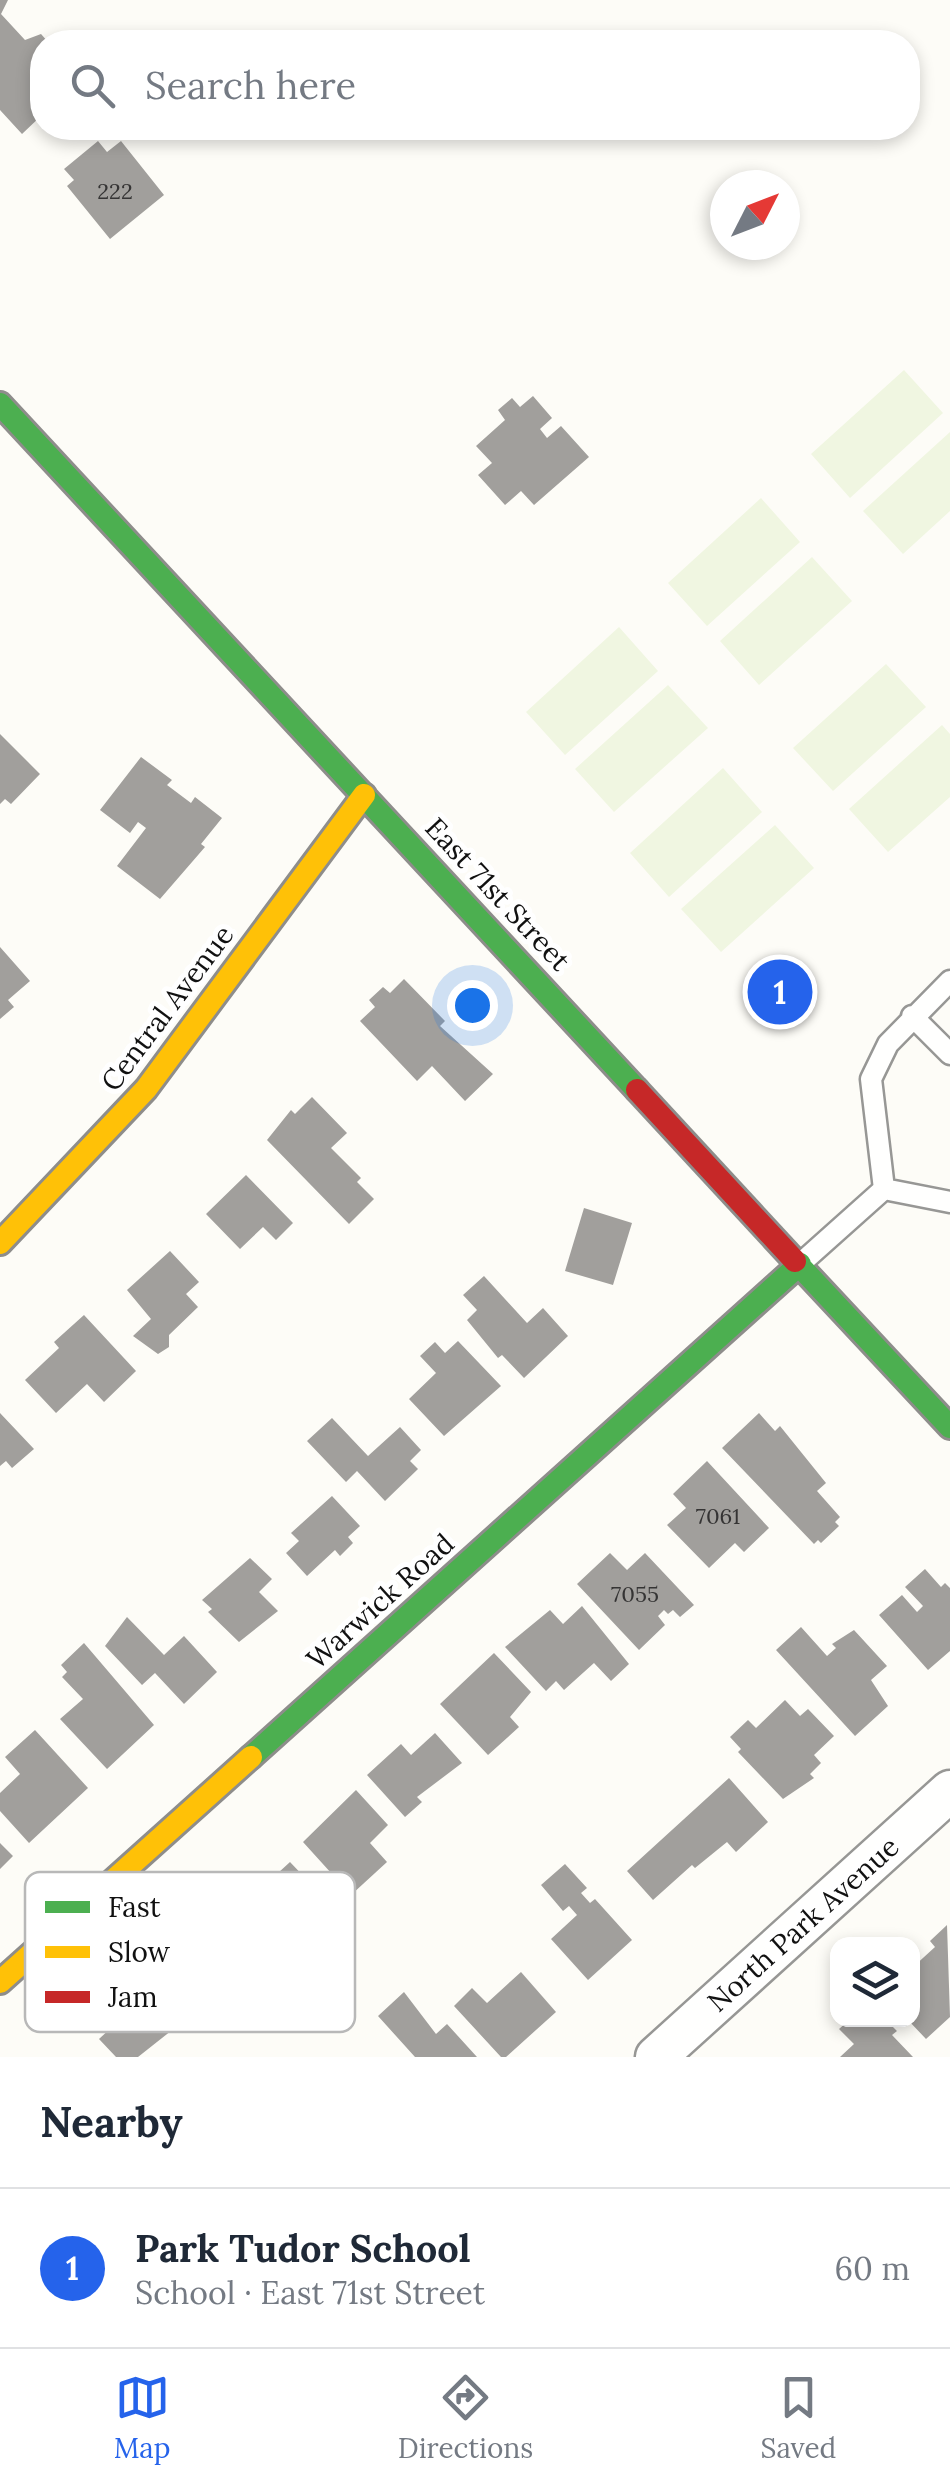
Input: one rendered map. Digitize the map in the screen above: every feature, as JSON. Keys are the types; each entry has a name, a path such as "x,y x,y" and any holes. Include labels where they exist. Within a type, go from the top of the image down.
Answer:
{"street":[{"name":"East 71st Street","path":"0,404 950,1427"},
{"name":"Central Avenue","path":"0,1243 126,1112 364,795"},
{"name":"Warwick Road","path":"123,1872 800,1264"},
{"name":"North Park Avenue","path":"656,2057 950,1791"},
{"name":"Warwick Road","path":"0,1982 25,1960"}],"lane":[{"path":"884,1189 871,1078 888,1044 950,981"},
{"path":"912,1016 950,1054"},
{"path":"800,1264 884,1189"},
{"path":"884,1189 950,1202"}],"green space":[{"path":"904,370 943,413 850,498 811,454"},
{"path":"950,432 950,511 903,554 863,511"},
{"path":"761,498 800,542 707,626 668,583"},
{"path":"812,557 852,601 759,685 720,641"},
{"path":"619,627 658,671 565,755 526,712"},
{"path":"886,664 926,707 833,791 793,748"},
{"path":"668,685 708,728 614,812 575,769"},
{"path":"942,725 950,734 950,797 888,852 849,809"},
{"path":"723,768 762,812 669,897 630,853"},
{"path":"775,825 814,868 721,952 681,909"}],"building":[{"path":"0,0 8,0 1,14 25,40 30,38 30,126 22,134 0,110"},
{"path":"98,141 107,152 121,141 164,195 110,239 67,186 74,180 64,169"},
{"path":"533,396 552,418 540,429 547,438 561,426 589,457 534,505 521,491 505,505 478,475 492,463 476,446 505,420 498,410 512,398 520,407"},
{"path":"0,734 40,774 11,804 5,799 0,804"},
{"path":"141,757 172,780 167,785 191,803 195,797 222,818 201,844 205,847 160,899 117,866 146,828 138,822 130,833 100,810"},
{"path":"0,947 30,981 8,1000 14,1007 0,1019"},
{"path":"404,979 445,1021 440,1026 493,1074 465,1101 432,1066 417,1081 360,1021 375,1007 369,1000 383,987 390,993"},
{"path":"312,1097 347,1133 331,1148 361,1178 357,1182 374,1199 349,1224 267,1140 291,1110 295,1114"},
{"path":"246,1175 293,1223 276,1240 263,1227 240,1249 206,1214"},
{"path":"584,1208 632,1223 613,1285 565,1271"},
{"path":"170,1251 199,1282 186,1294 198,1307 169,1335 169,1347 158,1354 133,1336 151,1319 127,1290"},
{"path":"484,1276 527,1323 543,1308 568,1336 524,1378 502,1355 498,1358 467,1320 477,1310 463,1295"},
{"path":"84,1315 136,1371 104,1402 87,1384 56,1413 25,1380 59,1348 54,1342"},
{"path":"458,1341 501,1386 444,1436 409,1399 436,1373 420,1356 435,1342 445,1353"},
{"path":"0,1413 34,1449 12,1468 6,1461 0,1466"},
{"path":"759,1413 775,1431 780,1426 826,1483 817,1491 840,1517 835,1522 839,1526 821,1543 818,1540 814,1544 722,1448"},
{"path":"332,1418 368,1456 400,1427 421,1450 410,1461 418,1469 385,1501 357,1471 346,1482 307,1441"},
{"path":"707,1461 769,1528 744,1552 735,1543 709,1568 667,1525 686,1508 673,1494"},
{"path":"332,1496 360,1526 348,1537 353,1543 340,1556 335,1550 307,1576 286,1553 299,1541 291,1533"},
{"path":"610,1553 627,1570 645,1553 694,1605 680,1617 673,1610 668,1614 664,1610 658,1616 665,1625 639,1650 577,1584"},
{"path":"250,1558 272,1579 259,1592 278,1611 239,1642 208,1612 212,1609 202,1600"},
{"path":"925,1569 941,1587 945,1583 950,1588 950,1651 928,1670 879,1615 902,1595 917,1612 923,1606 905,1587"},
{"path":"582,1606 629,1664 611,1681 594,1663 564,1690 556,1681 546,1691 505,1647 550,1610 563,1624"},
{"path":"127,1617 164,1655 184,1636 217,1672 184,1704 155,1673 142,1685 105,1646"},
{"path":"801,1627 827,1656 836,1648 832,1644 854,1630 887,1666 871,1680 888,1706 855,1736 776,1650"},
{"path":"84,1643 154,1725 107,1769 60,1719 83,1699 62,1677 67,1672 61,1665"},
{"path":"494,1653 531,1692 510,1717 519,1727 488,1755 440,1704"},
{"path":"785,1700 800,1716 808,1709 834,1736 814,1755 821,1763 810,1774 814,1778 783,1799 738,1752 741,1749 730,1737 748,1720 756,1728"},
{"path":"35,1730 88,1788 29,1843 0,1811 0,1793 20,1774 5,1757"},
{"path":"435,1733 462,1763 417,1797 422,1802 405,1817 367,1775 401,1744 411,1755"},
{"path":"729,1778 768,1822 736,1852 727,1842 695,1868 692,1865 653,1900 627,1871"},
{"path":"356,1790 388,1825 370,1843 387,1862 355,1891 355,1872 330,1872 303,1842"},
{"path":"0,1843 13,1856 0,1869"},
{"path":"290,1862 300,1872 279,1872"},
{"path":"565,1864 587,1888 581,1893 590,1903 595,1899 632,1940 588,1980 551,1939 577,1915 569,1906 563,1911 541,1885"},
{"path":"947,1925 950,2017 926,2039 915,2027 920,2027 920,1961 935,1947 930,1941"},
{"path":"521,1972 556,2012 506,2057 501,2057 454,2006 472,1988 487,2003"},
{"path":"404,1992 436,2034 447,2024 477,2057 415,2057 378,2016"},
{"path":"893,2027 897,2031 892,2035 913,2057 840,2057 854,2044 839,2029"},
{"path":"107,2032 170,2032 138,2057 116,2057 99,2039"}],"traffic: fast":[{"path":"0,404 637,1090"},
{"path":"795,1261 950,1427"},
{"path":"251,1757 800,1264"}],"traffic: slow":[{"path":"0,1243 146,1089 364,795"},
{"path":"123,1872 251,1757"},
{"path":"0,1982 25,1960"}],"traffic: jam":[{"path":"637,1090 795,1261"}],"place":[{"name":"Park Tudor School","path":"780,992"}]}
